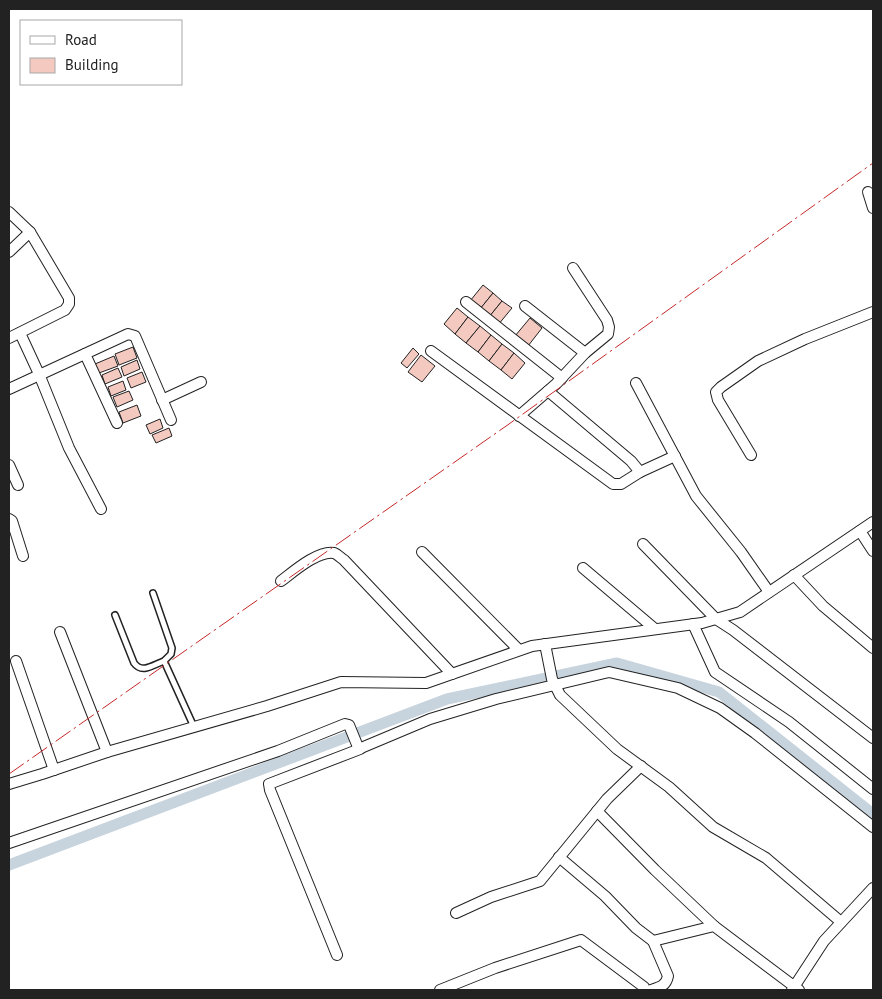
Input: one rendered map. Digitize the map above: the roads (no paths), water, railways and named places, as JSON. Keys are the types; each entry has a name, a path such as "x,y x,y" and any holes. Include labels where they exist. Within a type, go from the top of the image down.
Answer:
{"street":[{"path":"868,192 873,208"},
{"path":"9,212 30,232 69,298 69,304 65,310 9,338"},
{"path":"9,252 30,232"},
{"path":"519,416 562,378 584,352 608,334 607,320 573,268"},
{"path":"466,302 562,378"},
{"path":"525,306 584,352"},
{"path":"751,455 718,400 716,392 758,361 805,339 873,312"},
{"path":"20,333 69,448 101,509"},
{"path":"9,389 128,334 132,334 135,336 171,420"},
{"path":"431,351 614,484 621,484 640,472 675,456"},
{"path":"85,354 117,423"},
{"path":"162,400 200,382"},
{"path":"636,383 696,496 741,552 769,592"},
{"path":"548,391 631,461 640,472"},
{"path":"9,464 18,485"},
{"path":"9,519 12,521 24,556"},
{"path":"9,784 108,752 267,706 341,682 426,683 532,646 693,624 740,612 873,522"},
{"path":"860,531 873,551"},
{"path":"642,544 716,619 733,630 873,738"},
{"path":"422,552 519,650"},
{"path":"281,581 309,560 326,553 335,553 344,560 452,674"},
{"path":"583,568 655,629"},
{"path":"794,575 823,606 873,648"},
{"path":"693,624 715,672 789,722 873,789"},
{"path":"60,632 108,752"},
{"path":"545,644 552,679 560,695 610,742 669,787 713,827 766,858 841,922"},
{"path":"16,661 54,770"},
{"path":"357,744 552,679 609,672 678,688 720,708 756,733 873,827"},
{"path":"9,843 278,751 345,724 349,725 360,750 269,784 337,955"},
{"path":"456,913 491,897 540,881 597,811 640,766"},
{"path":"597,811 714,926 795,989 824,941 873,888"},
{"path":"559,857 605,896 636,928 653,941 668,976 663,986 651,990"},
{"path":"653,941 714,926"},
{"path":"440,990 495,968 581,940 644,986 645,990"}],"lane":[{"path":"115,615 137,668 144,669 164,661 171,654 172,648 152,593"},
{"path":"164,661 194,727"}],"waterway":[{"path":"9,865 447,699 617,663 719,692 873,814"}]}
